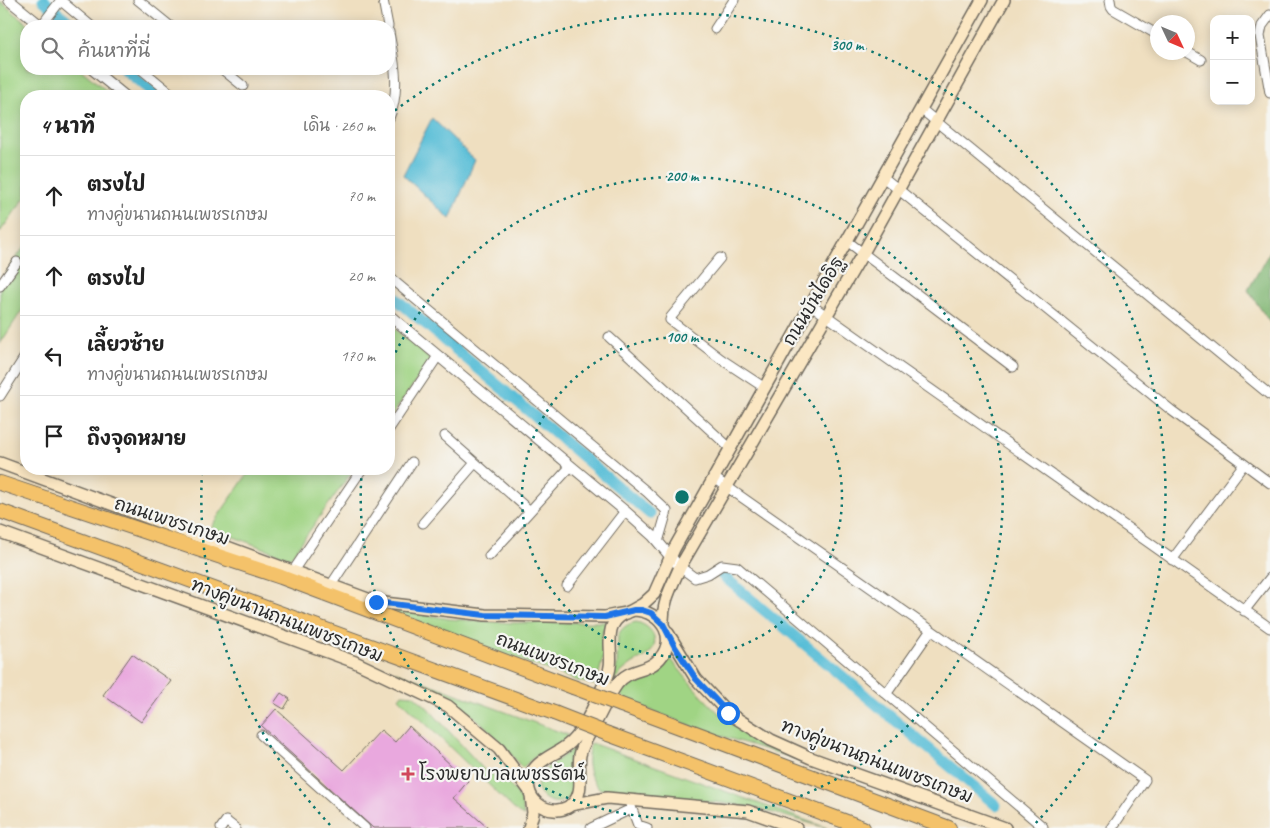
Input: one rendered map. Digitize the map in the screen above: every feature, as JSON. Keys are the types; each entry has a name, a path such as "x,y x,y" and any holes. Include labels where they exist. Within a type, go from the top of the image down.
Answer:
{"highway":[{"name":"ถนนเพชรเกษม","path":"0,483 281,577 949,828"},
{"path":"0,510 863,828"}],"main road":[{"name":"ถนนบันไดอิฐ","path":"627,613 643,604 654,594 670,557 713,477 731,449 982,0"},
{"name":"ถนนบันไดอิฐ","path":"570,805 579,793 581,785 578,767 581,752 588,736 617,685 627,674 649,666 662,655 667,638 662,614 680,567 898,190 1004,0"},
{"path":"0,463 20,470"},
{"path":"33,475 376,602 485,615 605,617 642,610 651,613 664,627"},
{"name":"ทางคู่ขนานถนนเพชรเกษม","path":"0,532 355,662 448,706 498,749 540,806 556,811"},
{"path":"530,827 533,813 530,777 537,765 558,753 580,730 608,677 611,629 616,620 627,613"},
{"name":"ทางคู่ขนานถนนเพชรเกษม","path":"664,627 696,679 728,713 771,740 811,758 1004,828"},
{"path":"530,827 541,817 570,805 607,798 630,804 748,811 796,828"}],"street":[{"path":"9,0 36,20"},
{"path":"138,0 163,20"},
{"path":"383,0 387,20"},
{"path":"715,29 734,0"},
{"path":"1110,0 1111,6 1114,9 1150,30"},
{"path":"45,20 60,1 84,20"},
{"path":"1270,15 1262,26 1260,36 1270,94"},
{"path":"1195,57 1201,60"},
{"path":"395,66 395,95"},
{"path":"99,75 118,90"},
{"path":"148,75 167,90"},
{"path":"229,75 243,86"},
{"path":"921,109 1270,395"},
{"path":"883,177 1171,410 1270,483"},
{"path":"847,241 1013,367"},
{"path":"720,258 670,320 721,359 765,388"},
{"path":"0,286 17,262"},
{"path":"395,282 647,492 667,511 658,542"},
{"path":"811,305 1270,628"},
{"path":"395,320 624,511 658,542 680,567 695,578 708,574 722,565 737,567 887,693 1042,828"},
{"path":"609,337 731,449"},
{"path":"395,420 438,356"},
{"path":"0,396 20,364"},
{"path":"445,436 530,511"},
{"path":"330,585 412,462"},
{"path":"423,523 475,462"},
{"path":"1172,560 1244,464"},
{"path":"489,556 571,466"},
{"path":"293,571 358,475"},
{"path":"713,477 1145,780 1112,828"},
{"path":"567,586 624,511"},
{"path":"1244,611 1270,578"},
{"path":"887,693 931,630"},
{"path":"261,735 365,828"},
{"path":"591,828 630,804 638,825 647,828"},
{"path":"221,828 226,821 235,828"}],"green space":[{"path":"0,1 23,20 20,20 20,75 87,75 106,90 20,90 20,204 0,232"},
{"path":"1270,251 1270,323 1248,290"},
{"path":"20,253 20,313 0,344 0,282"},
{"path":"395,329 431,360 395,411"},
{"path":"247,475 350,475 290,558 210,528"},
{"path":"359,602 449,619 512,623 607,622 602,634 604,654 596,685 578,681"},
{"path":"636,622 646,626 653,634 655,643 653,648 648,655 624,670 610,685 617,666 618,636 625,627"},
{"path":"670,658 703,697 736,727 773,747 826,768 702,730 627,701 619,693 629,680 659,668"},
{"path":"394,671 568,735 558,745 542,752 522,768 493,734 476,718 451,701"},
{"path":"402,694 413,695 426,706 486,772 504,780 519,795 524,816 518,813 399,698"},
{"path":"591,743 827,828 760,809 731,804 600,789 592,779 588,768"},
{"path":"574,748 574,789 570,797 563,801 549,801 539,791 537,783 540,773"}],"water":[{"path":"432,118 475,160 450,219 403,175"}],"building":[{"path":"132,654 171,681 141,722 103,695"},
{"path":"281,693 290,699 284,709 274,703"},
{"name":"โรงพยาบาลเพชรรัตน์","path":"276,709 344,770 381,730 395,742 409,726 468,781 454,798 488,828 373,828 261,726"}],"waterway":[{"path":"43,0 67,20"},
{"path":"131,75 150,90"},
{"path":"395,298 650,514"},
{"path":"722,575 996,805"}],"place":[{"name":"โรงพยาบาลเพชรรัตน์","path":"408,774"}],"route":[{"path":"376,602 485,615 605,617 642,610 658,618 696,679 728,713"}]}
